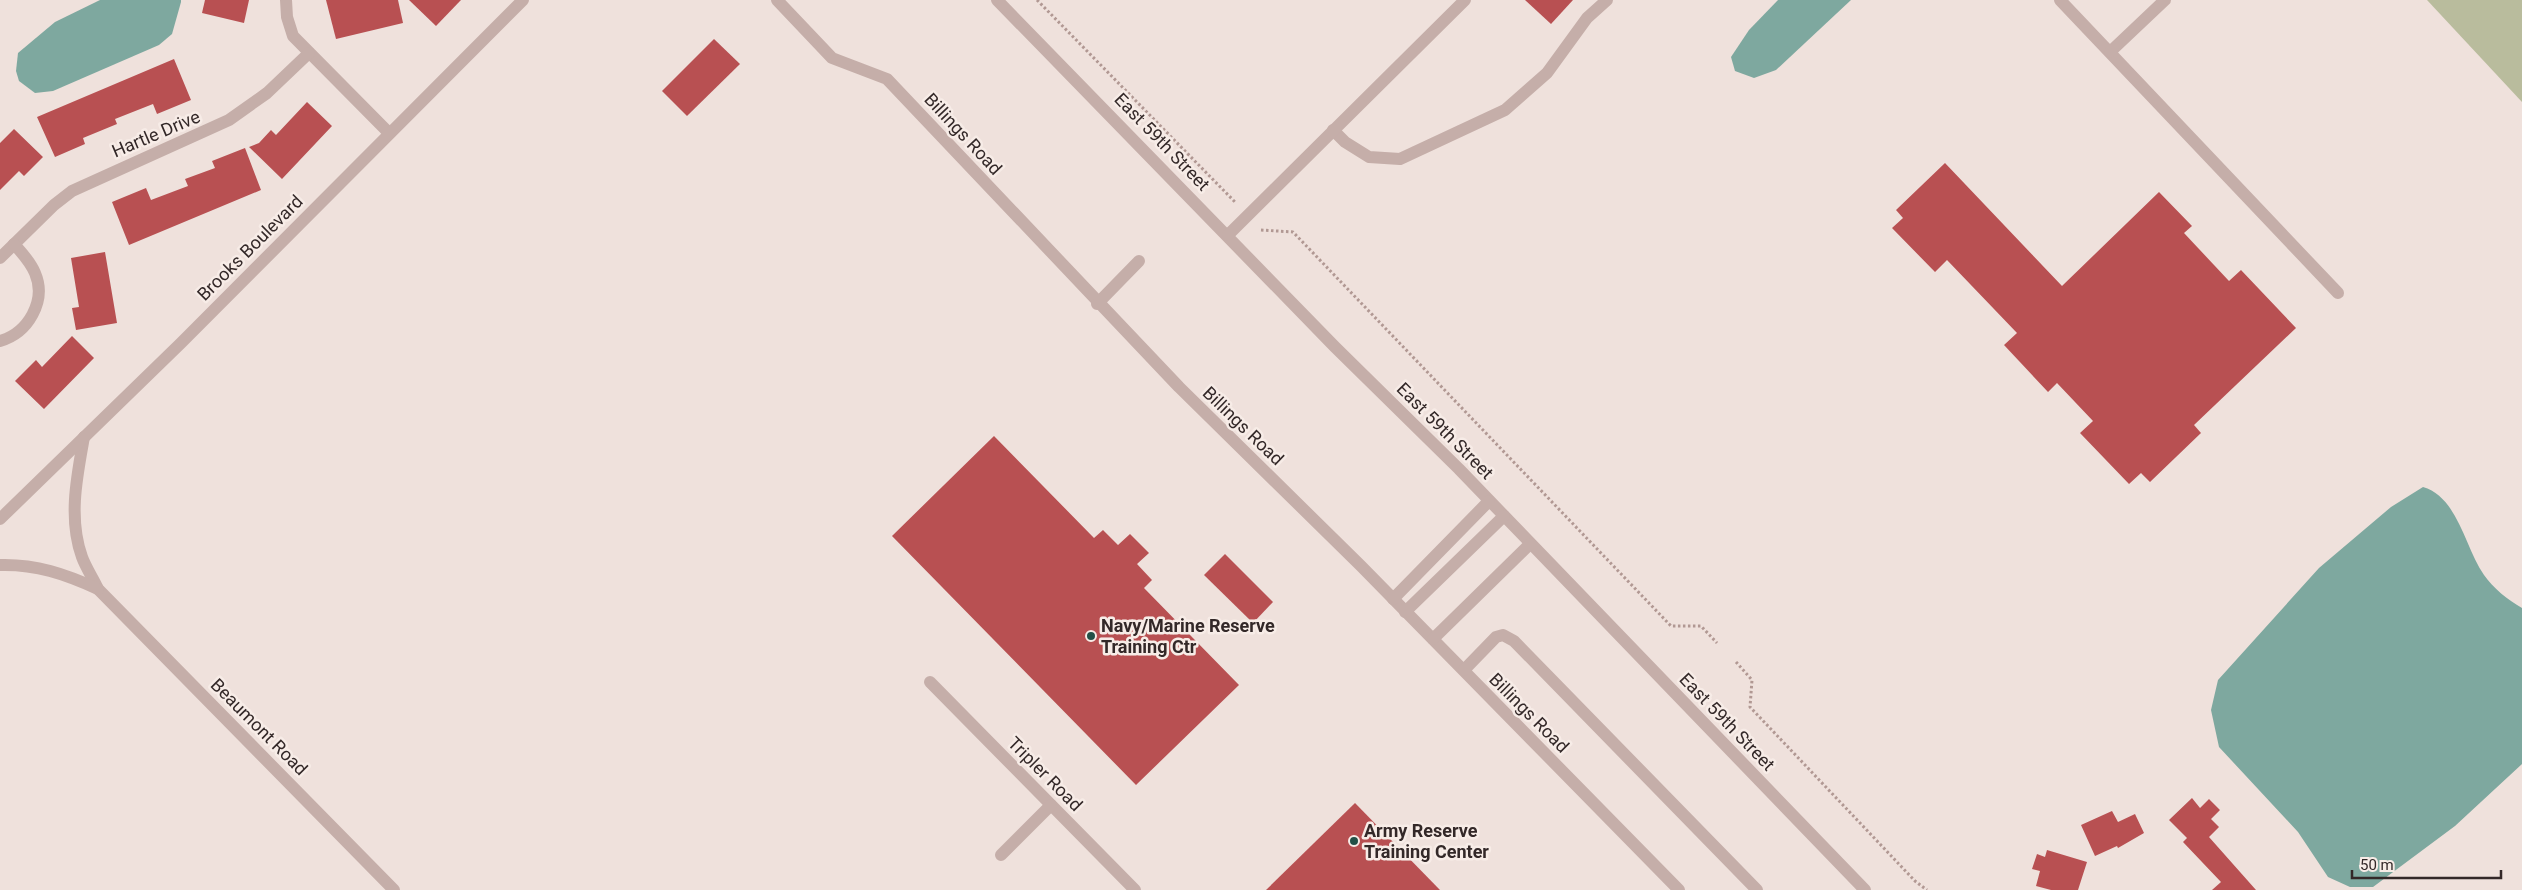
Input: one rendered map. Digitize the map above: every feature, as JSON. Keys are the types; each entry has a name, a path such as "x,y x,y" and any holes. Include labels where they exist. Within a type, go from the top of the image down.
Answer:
{"street":[{"path":"286,0 289,27 293,36 389,133"},
{"name":"Brooks Boulevard","path":"0,519 188,336 523,0"},
{"name":"Billings Road","path":"777,0 832,58 887,78 1178,387 1464,670 1679,890"},
{"name":"East 59th Street","path":"997,0 1228,235 1335,347 1490,501 1865,890"},
{"path":"1228,235 1465,0"},
{"path":"1333,130 1345,142 1369,157 1400,159 1505,110 1548,73 1587,18 1607,0"},
{"path":"2060,0 2338,293"},
{"path":"2110,52 2165,0"},
{"name":"Hartle Drive","path":"0,258 72,190 229,120 267,93 309,52"},
{"path":"0,341 13,336 27,324 33,314 38,297 34,270 29,260 14,244"},
{"path":"1098,304 1140,261"},
{"name":"Beaumont Road","path":"84,437 74,491 76,529 82,557 98,589 394,890"},
{"path":"1393,599 1490,501"},
{"path":"1405,612 1504,516"},
{"path":"1433,639 1530,544"},
{"name":"Beaumont Road","path":"0,565 38,566 65,574 98,589"},
{"path":"1464,670 1496,638 1503,635 1514,641 1758,890"},
{"name":"Tripler Road","path":"930,682 1135,890"},
{"path":"1001,855 1051,805"}],"path":[{"path":"1037,0 1235,202"},
{"path":"1262,230 1293,232 1671,626 1701,626 1717,643"},
{"path":"1736,662 1752,680 1750,707 1915,881 1927,890"}],"green space":[{"path":"2427,0 2522,0 2522,102"}],"water":[{"path":"100,0 181,0 181,2 172,34 159,45 53,91 35,93 19,81 16,71 18,53 55,22"},
{"path":"1778,0 1851,0 1776,70 1754,78 1735,71 1731,57 1749,30"},
{"path":"2423,487 2445,501 2453,512 2477,564 2492,585 2522,608 2522,764 2455,826 2373,887 2350,887 2328,877 2298,832 2219,747 2211,710 2218,680 2319,568 2391,507"}],"building":[{"path":"205,0 249,0 244,23 202,13"},
{"path":"326,0 398,0 403,23 336,39"},
{"path":"409,0 461,0 436,26"},
{"path":"1525,0 1573,0 1551,24"},
{"path":"714,39 740,64 687,116 662,91"},
{"path":"174,59 191,100 157,114 153,104 115,119 117,124 83,138 85,144 55,157 37,117"},
{"path":"307,102 332,126 282,179 249,147 259,143 271,130 276,135"},
{"path":"14,129 43,157 24,176 19,171 0,190 0,143"},
{"path":"245,148 261,190 129,245 112,202 146,188 151,200 188,186 185,179 215,168 212,161"},
{"path":"1945,163 2062,286 2159,192 2192,226 2184,233 2229,281 2241,270 2296,328 2194,425 2201,433 2150,482 2141,473 2129,484 2080,433 2093,421 2057,383 2048,392 2004,345 2017,333 1947,260 1935,272 1892,228 1903,218 1896,210"},
{"path":"105,252 117,323 76,330 72,308 79,307 71,258"},
{"path":"72,336 94,358 44,409 15,381 36,360 42,367"},
{"name":"Navy/Marine Reserve Training Ctr","path":"994,436 1094,538 1103,530 1118,545 1130,534 1149,553 1137,564 1152,580 1144,588 1239,685 1136,785 892,536"},
{"path":"1225,554 1273,602 1253,623 1204,575"},
{"path":"2192,798 2200,808 2209,799 2220,810 2211,819 2219,827 2209,837 2256,890 2212,890 2221,882 2183,842 2187,838 2169,820"},
{"name":"Army Reserve Training Center","path":"1355,803 1440,890 1266,890"},
{"path":"2112,811 2118,822 2135,814 2144,833 2118,848 2117,846 2095,856 2081,825"},
{"path":"2047,850 2087,862 2078,890 2051,890 2036,886 2040,871 2032,869 2037,854 2045,857"}],"place":[{"name":"Navy/Marine Reserve Training Ctr","path":"1091,636"},
{"name":"Army Reserve Training Center","path":"1354,841"}]}
